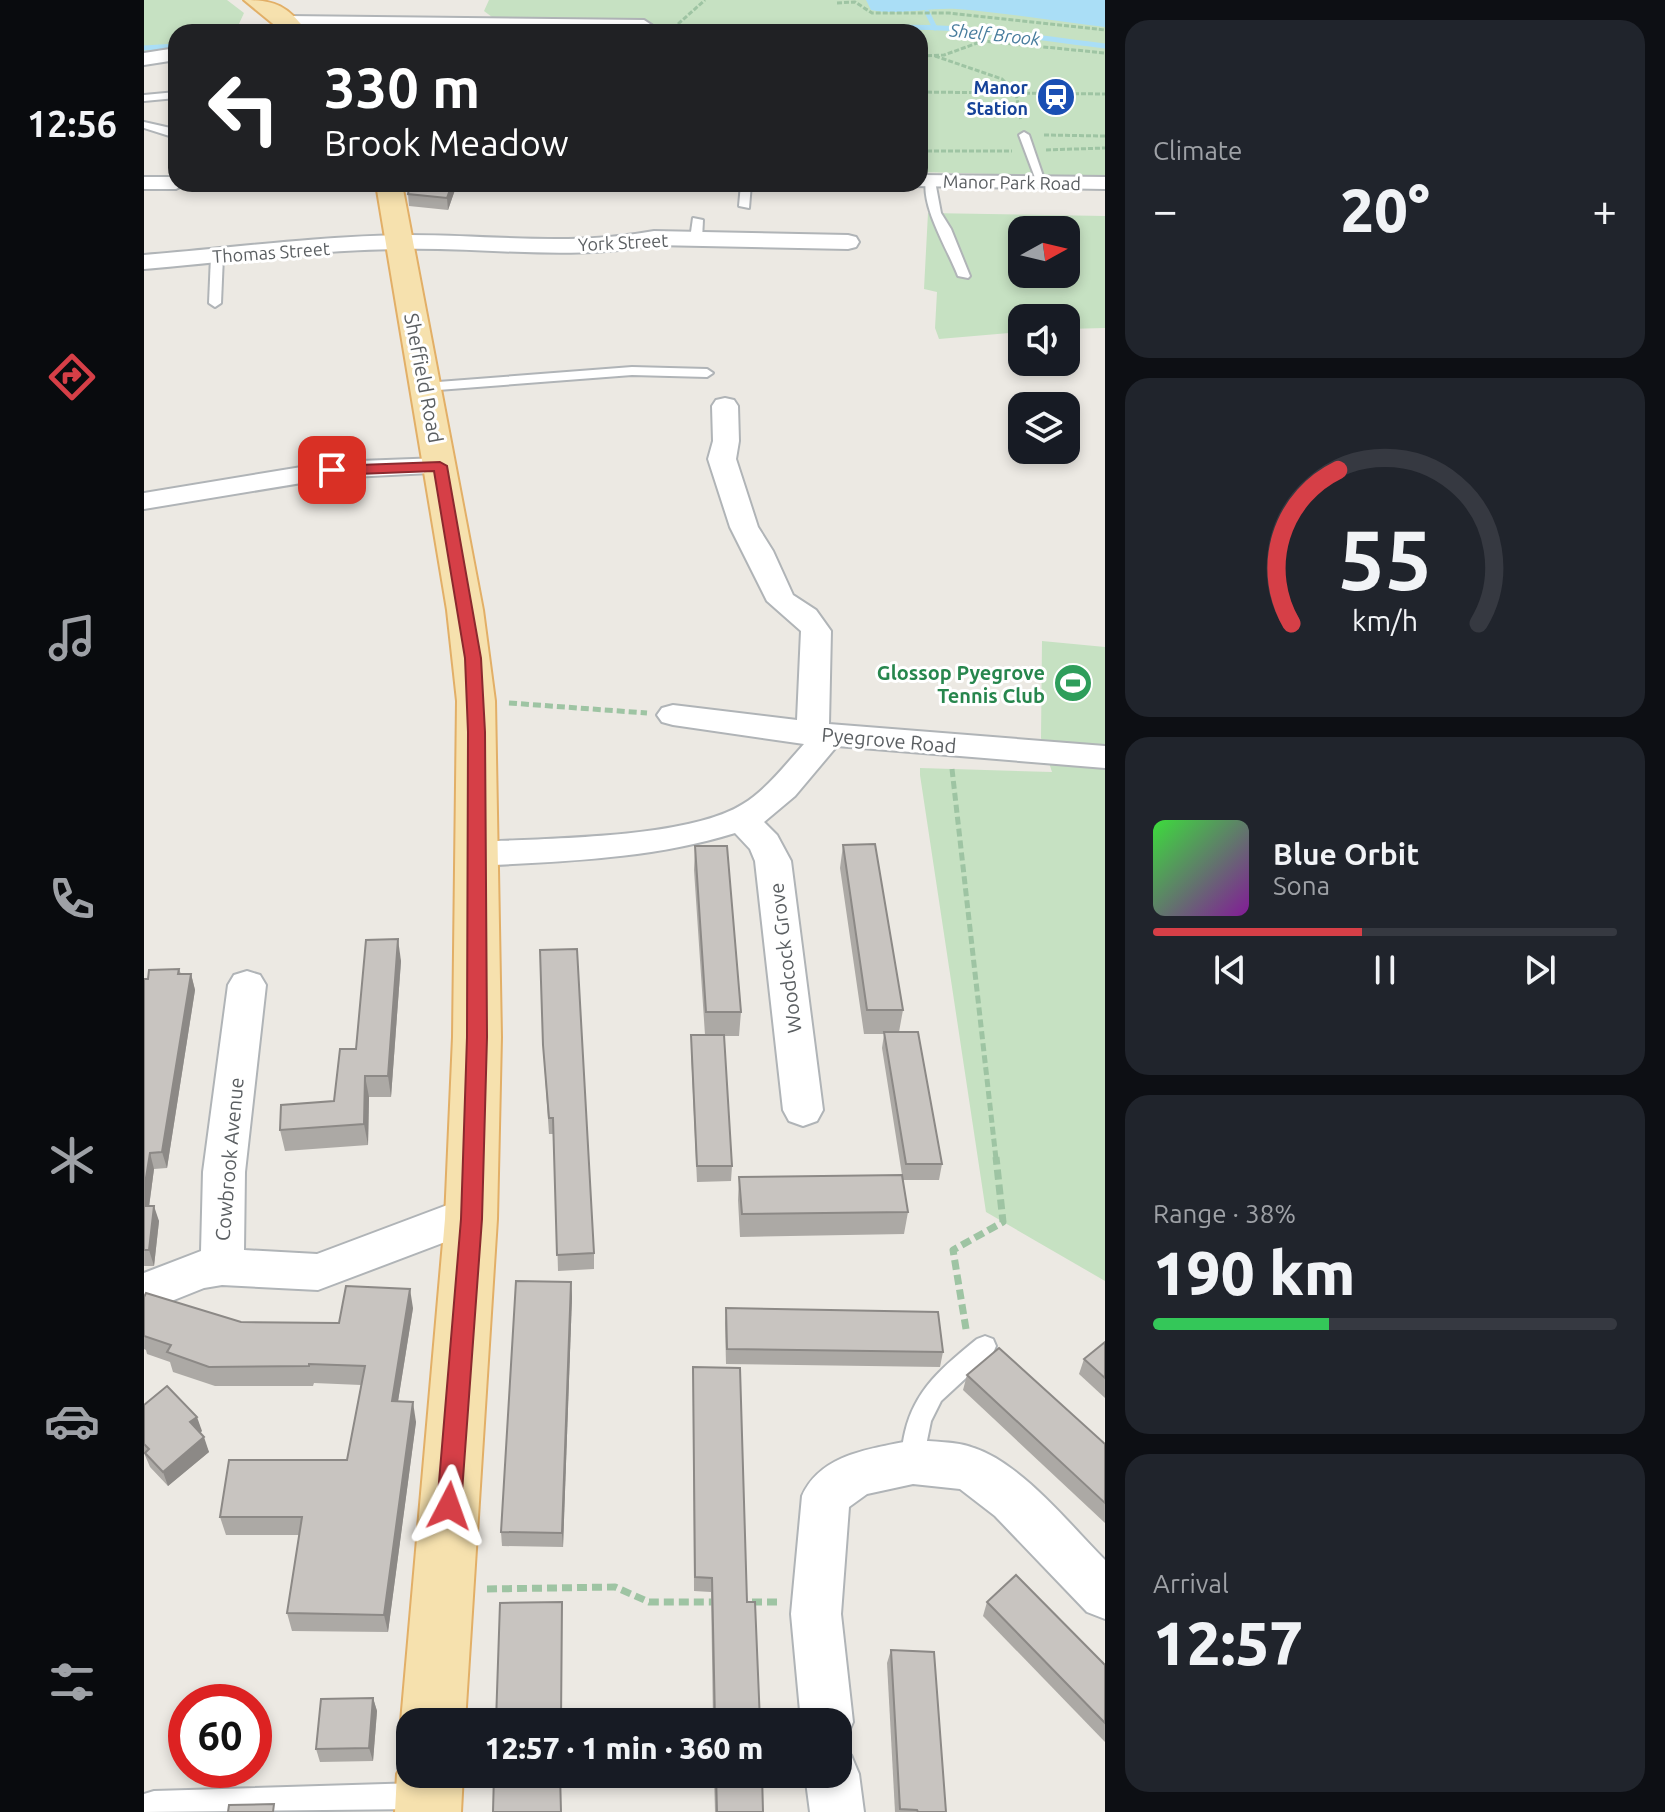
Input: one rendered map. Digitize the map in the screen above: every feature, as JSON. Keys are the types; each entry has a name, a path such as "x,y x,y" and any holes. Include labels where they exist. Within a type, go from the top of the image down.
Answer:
{"main road":[{"path":"255,0 281,24"},
{"name":"Sheffield Road","path":"390,192 473,658 476,701 477,1037 471,1219 434,1708"}],"street":[{"path":"292,24 327,3"},
{"path":"385,24 524,24"},
{"path":"144,59 168,55"},
{"name":"Manor Park Road","path":"928,181 1105,183"},
{"path":"144,183 168,183"},
{"name":"York Street","path":"398,242 632,244 696,230 848,243"},
{"name":"Thomas Street","path":"144,262 398,242"},
{"path":"478,854 617,845 690,835 755,812 783,788 820,747 816,631 805,616 782,601 744,527 722,459 733,419"},
{"path":"144,501 332,470 440,466"},
{"name":"Pyegrove Road","path":"673,715 818,734 1105,757"},
{"name":"Woodcock Grove","path":"741,819 765,843 773,861 803,1110"},
{"name":"Cowbrook Avenue","path":"247,985 224,1172 222,1267 318,1272 450,1222 471,1219"},
{"path":"144,1293 200,1270 222,1267"},
{"path":"826,1708 817,1602 826,1496 856,1474 913,1462 970,1468 1012,1500 1105,1595"},
{"path":"834,1788 837,1812"}],"lane":[{"path":"144,98 168,96"},
{"path":"144,125 168,130"},
{"path":"1024,135 1042,183"},
{"path":"928,191 964,276"},
{"path":"745,206 746,192"},
{"path":"215,303 217,256"},
{"path":"425,387 632,371 707,373"},
{"path":"913,1462 915,1428 922,1408 934,1389 978,1352"},
{"path":"154,1804 429,1794"}],"path":[{"path":"678,24 705,0"},
{"path":"837,3 855,1 872,13 928,13 1105,30"},
{"path":"928,56 983,41 1105,53"},
{"path":"935,56 1002,79 1016,93 1024,135 1105,136"},
{"path":"928,92 1105,94"},
{"path":"476,701 673,715"},
{"path":"949,745 1003,1222 953,1250 978,1352"},
{"path":"442,1590 615,1587 649,1602 725,1602"},
{"path":"740,1602 817,1602"}],"green space":[{"path":"144,0 227,0 244,13 239,24 168,24 168,52 144,56"},
{"path":"489,0 1105,0 1105,177 928,172 928,24 501,24 484,11"},
{"path":"928,213 1105,216 1105,328 1080,329 1080,304 1008,304 1008,333 939,339 935,328 937,292 924,289"},
{"path":"1042,641 1105,647 1105,1281 986,1212 920,775 920,768 1052,772 1041,738"}],"water":[{"path":"866,0 1105,0 1105,27 957,9 882,12 871,10"}],"building":[{"path":"408,192 449,192 447,198"},
{"path":"875,844 903,1010 867,1010 843,845"},
{"path":"695,846 727,846 741,1012 706,1012"},
{"path":"398,939 388,1076 365,1076 364,1124 280,1130 281,1105 334,1101 340,1049 356,1049 366,940"},
{"path":"577,949 594,1253 557,1255 553,1118 549,1118 543,1045 540,950"},
{"path":"179,969 178,974 191,974 162,1152 150,1153 144,1190 144,979 148,979 149,970"},
{"path":"884,1032 918,1032 942,1164 906,1164"},
{"path":"691,1035 724,1035 732,1166 697,1166"},
{"path":"902,1175 908,1212 742,1214 739,1177"},
{"path":"144,1206 154,1206 149,1250 144,1250"},
{"path":"516,1281 571,1282 562,1533 501,1532"},
{"path":"346,1286 410,1289 392,1401 413,1402 384,1615 287,1613 302,1517 220,1517 229,1460 347,1460 365,1366 209,1367 167,1352 171,1345 144,1336 144,1297 146,1293 241,1322 339,1323"},
{"path":"726,1308 938,1312 943,1352 727,1349"},
{"path":"1105,1342 1105,1378 1084,1359"},
{"path":"999,1348 1105,1444 1105,1503 967,1375"},
{"path":"693,1367 740,1368 747,1602 755,1602 759,1708 715,1708 712,1578 695,1577"},
{"path":"167,1386 197,1417 190,1422 204,1437 163,1472 145,1453 149,1449 144,1444 144,1405"},
{"path":"1016,1575 1105,1665 1105,1723 987,1602"},
{"path":"562,1602 561,1708 496,1708 500,1603"},
{"path":"891,1650 934,1652 946,1812 900,1809"},
{"path":"373,1698 369,1748 316,1749 321,1699"},
{"path":"494,1788 560,1788 561,1812 493,1812"},
{"path":"716,1788 762,1788 763,1812 717,1812"},
{"path":"274,1804 273,1812 228,1812 229,1805"}],"waterway":[{"path":"927,12 935,28"},
{"name":"Shelf Brook","path":"928,28 935,28"},
{"name":"Shelf Brook","path":"935,28 1105,46"},
{"name":"Shelf Brook","path":"144,48 168,46"}],"place":[{"name":"Manor Station","path":"1056,97"},
{"name":"Glossop Pyegrove Tennis Club","path":"1073,683"}],"route":[{"path":"332,470 440,466 473,658 477,732 477,1037 471,1219 449,1506"}]}
